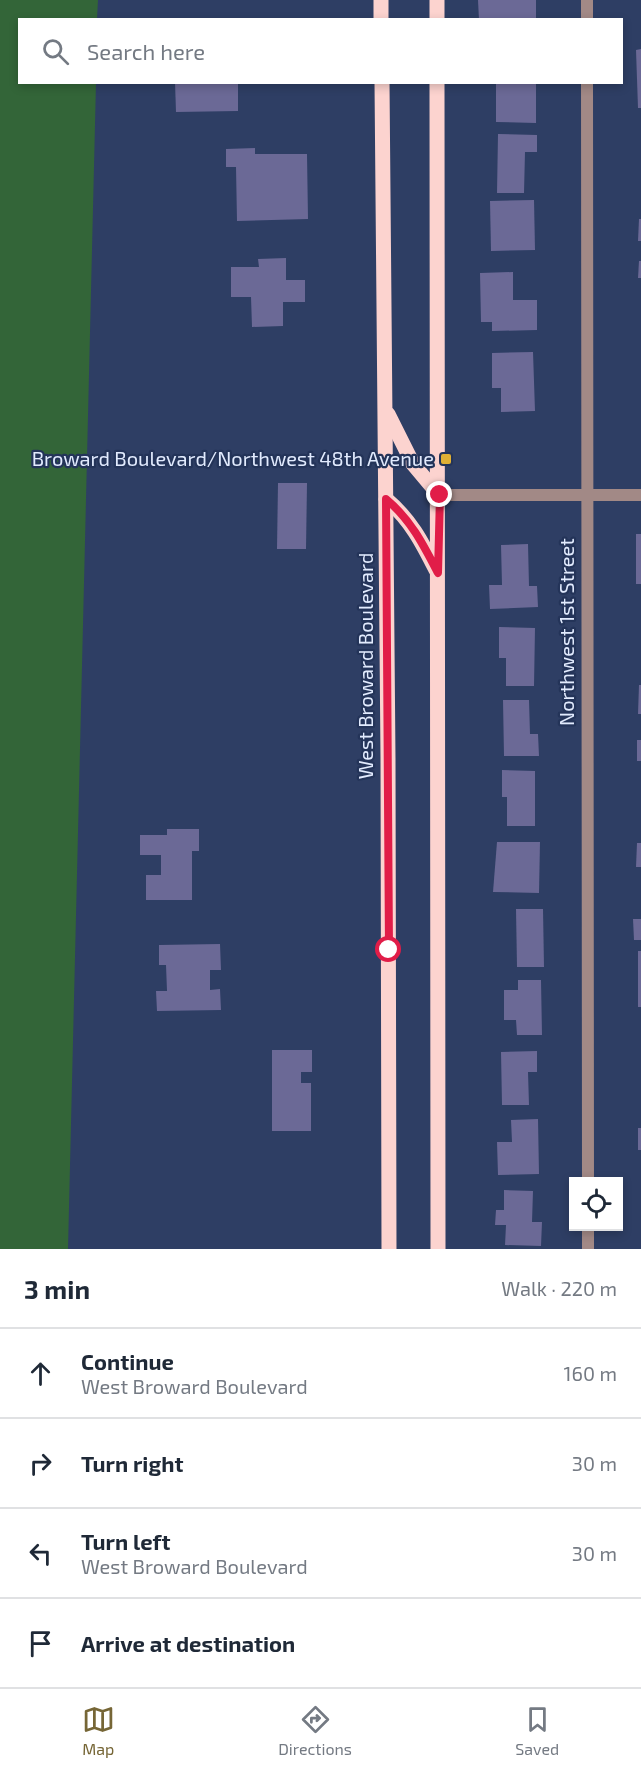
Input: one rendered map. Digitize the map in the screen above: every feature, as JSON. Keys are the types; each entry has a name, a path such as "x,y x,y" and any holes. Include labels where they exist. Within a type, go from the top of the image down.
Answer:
{"main road":[{"path":"381,0 381,18"},
{"path":"437,0 437,18"},
{"name":"West Broward Boulevard","path":"382,84 389,1249"},
{"path":"437,84 440,495 438,1249"},
{"path":"385,408 413,464 440,495"},
{"path":"386,499 405,515 419,535 438,573"}],"street":[{"path":"586,0 586,18"},
{"name":"Northwest 1st Street","path":"587,84 588,1177"},
{"path":"440,495 641,495"},
{"path":"588,1231 588,1249"}],"green space":[{"path":"0,0 98,0 97,18 18,18 18,84 96,84 68,1249 0,1249"}],"building":[{"path":"478,0 536,0 536,18 479,18"},
{"path":"641,49 641,108 638,108 636,50"},
{"path":"175,84 238,84 238,111 176,112"},
{"path":"496,84 536,84 536,123 496,122"},
{"path":"498,134 537,135 537,152 525,152 524,193 497,193"},
{"path":"255,148 255,154 307,154 308,219 237,221 236,167 226,167 226,149"},
{"path":"534,200 535,250 491,251 490,201"},
{"path":"639,219 641,219 641,241 638,241"},
{"path":"286,258 286,280 305,280 305,302 283,302 283,326 252,327 251,297 231,297 231,267 259,267 258,259"},
{"path":"639,261 641,261 641,278 638,278"},
{"path":"513,272 513,300 537,300 537,330 492,331 492,322 481,322 480,273"},
{"path":"533,352 535,411 501,412 501,388 492,388 492,353"},
{"path":"278,483 307,483 306,549 277,549"},
{"path":"636,534 641,534 641,584 636,584"},
{"path":"528,544 529,586 537,586 538,607 490,609 489,585 502,585 501,545"},
{"path":"499,627 535,628 534,686 506,686 506,658 499,658"},
{"path":"639,685 641,685 641,714 638,714"},
{"path":"503,700 529,700 530,734 538,734 539,756 504,756"},
{"path":"637,740 641,740 641,761 637,761"},
{"path":"502,770 535,771 535,826 507,826 507,797 502,797"},
{"path":"167,829 199,829 199,851 192,851 192,900 146,900 146,875 161,875 161,855 140,855 140,835 167,835"},
{"path":"497,842 540,842 539,893 493,892"},
{"path":"637,843 641,843 641,867 636,867"},
{"path":"516,909 543,909 544,967 517,967"},
{"path":"633,919 641,919 641,940 634,940"},
{"path":"220,944 221,970 210,970 210,990 220,989 221,1010 157,1011 156,991 167,991 166,965 159,965 159,945"},
{"path":"638,951 641,951 641,1007 638,1007"},
{"path":"518,980 541,980 542,1035 517,1035 516,1020 504,1020 504,990 518,990"},
{"path":"272,1050 312,1050 312,1072 301,1072 301,1083 311,1083 311,1131 272,1131"},
{"path":"537,1051 537,1072 528,1072 529,1105 502,1105 501,1052"},
{"path":"538,1119 539,1174 498,1175 497,1142 512,1142 511,1120"},
{"path":"638,1128 641,1128 641,1150 638,1150"},
{"path":"504,1190 533,1191 532,1222 542,1222 541,1246 505,1245 506,1225 495,1225 496,1210 504,1210"}],"place":[{"name":"Broward Boulevard/Northwest 48th Avenue","path":"446,459"}],"route":[{"path":"389,950 386,499 405,515 419,535 438,573 440,495"}]}
